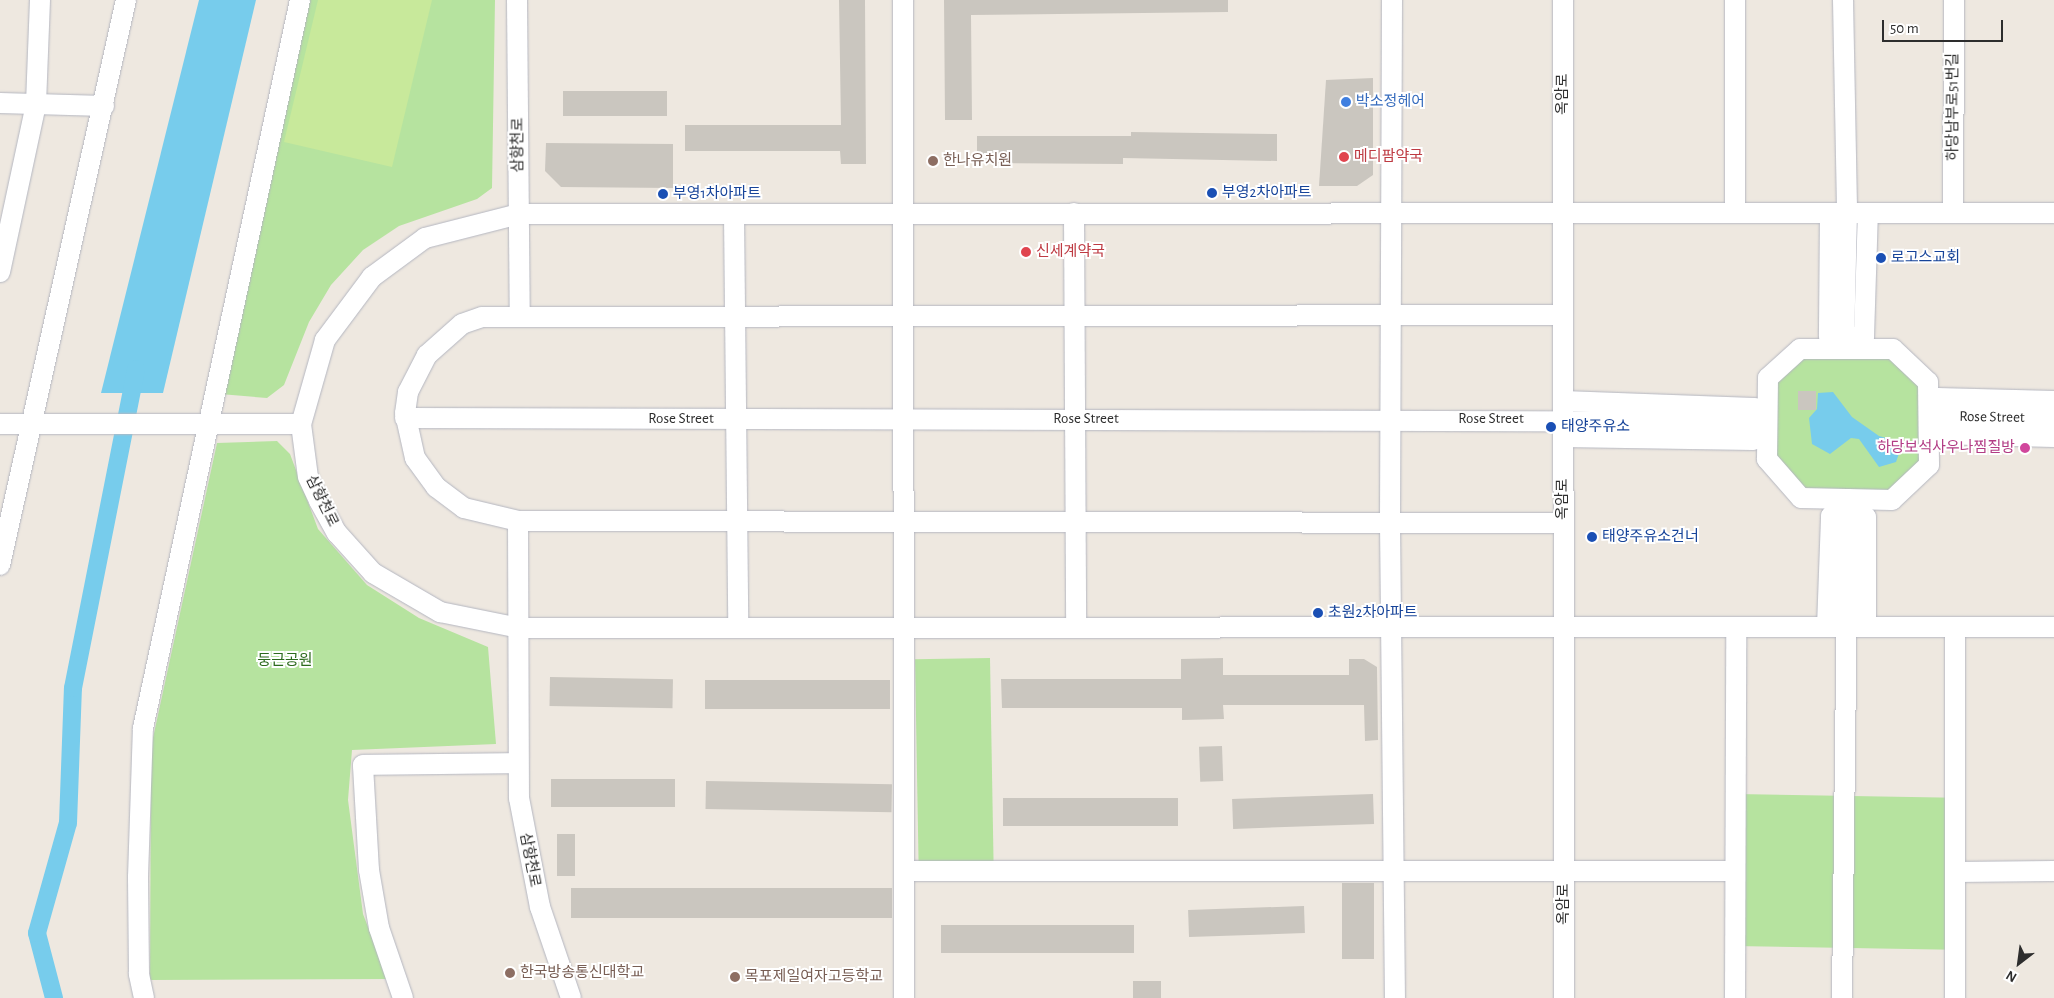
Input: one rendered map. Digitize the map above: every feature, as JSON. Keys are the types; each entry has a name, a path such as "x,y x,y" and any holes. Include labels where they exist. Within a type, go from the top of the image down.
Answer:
{"street":[{"path":"0,272 36,104 40,0"},
{"path":"0,565 40,424 126,0"},
{"path":"144,998 139,974 138,887 143,728 203,425 300,0"},
{"name":"삼향천로","path":"517,0 519,214 425,238 372,277 325,340 301,424 308,476 319,501 337,533 374,573 440,612 519,628 518,764 530,870 571,998"},
{"path":"903,0 906,214 904,998"},
{"path":"1392,0 1390,524 1395,998"},
{"name":"옥암로","path":"1563,0 1564,998"},
{"path":"1735,0 1735,214"},
{"path":"1843,0 1839,213 1844,342"},
{"name":"하당남부로51번길","path":"1953,213 1954,0"},
{"path":"0,102 104,106"},
{"path":"1074,213 1076,627"},
{"path":"1563,419 1753,440 1761,421 1768,378 1800,349 1844,342 1864,336 1868,213"},
{"path":"520,314 519,214 2054,213"},
{"path":"734,214 738,628"},
{"path":"1563,315 736,313 520,314 482,316 439,342 416,372 405,418 414,458 436,487 464,508 518,521 1563,523"},
{"path":"1844,342 1893,349 1928,382 1936,434 2054,437"},
{"path":"1848,508 1892,500 1928,465 1937,398 2054,401"},
{"path":"1563,419 1754,408 1761,421 1767,459 1801,498 1848,508 1866,517 1866,627"},
{"name":"Rose Street","path":"1933,417 2054,418"},
{"name":"Rose Street","path":"405,418 1563,419"},
{"path":"0,424 301,424"},
{"path":"1842,998 1836,627 1848,508"},
{"path":"518,521 519,628 2054,627"},
{"path":"1955,627 1955,998"},
{"path":"1735,998 1736,628"},
{"path":"403,998 379,928 369,870 363,765 518,764"},
{"path":"1955,872 2054,870"},
{"path":"904,871 1735,871"}],"green space":[{"path":"306,0 495,0 492,188 477,199 399,226 363,250 331,285 309,322 284,385 267,398 220,394"},
{"path":"318,0 432,0 392,167 284,142"},
{"path":"1801,354 1890,354 1921,385 1921,461 1890,491 1801,491 1773,459 1776,379"},
{"name":"둥근공원","path":"277,441 290,454 318,529 367,585 419,618 488,647 496,744 352,750 348,800 363,914 388,979 150,980 151,747 217,443"},
{"path":"990,658 994,864 919,865 915,659"},
{"path":"1736,794 1955,798 1952,950 1733,946"}],"water":[{"path":"199,0 256,0 163,393 101,393"},
{"path":"1833,392 1852,417 1879,436 1897,441 1901,448 1896,462 1879,467 1859,439 1851,438 1830,454 1812,444 1809,418 1817,409 1818,393"}],"building":[{"path":"839,0 865,0 866,164 841,164 840,151 685,151 685,125 841,125"},
{"path":"944,0 1228,0 1228,12 971,15 972,120 945,120"},
{"path":"1373,78 1373,175 1357,186 1319,186 1326,80"},
{"path":"563,91 667,91 667,116 563,116"},
{"path":"1131,132 1277,134 1277,161 1123,158 1123,164 977,163 977,136 1131,136"},
{"path":"546,143 673,144 673,188 561,187 545,171"},
{"path":"1798,391 1816,391 1816,410 1798,410"},
{"path":"1223,658 1223,675 1349,675 1349,659 1364,659 1377,667 1378,740 1365,741 1364,705 1223,705 1224,719 1182,720 1182,708 1002,708 1001,679 1181,679 1181,659"},
{"path":"550,677 673,679 672,708 549,706"},
{"path":"705,680 890,680 890,709 705,709"},
{"path":"1222,746 1223,781 1200,782 1199,747"},
{"path":"551,779 675,779 675,807 551,807"},
{"path":"706,781 892,784 891,812 706,809"},
{"path":"1373,794 1374,824 1233,829 1232,799"},
{"path":"1003,798 1178,798 1178,826 1003,826"},
{"path":"557,834 575,834 575,876 557,876"},
{"path":"1342,883 1374,883 1374,959 1342,959"},
{"path":"571,888 892,888 892,918 571,918"},
{"path":"1304,906 1305,933 1189,937 1188,910"},
{"path":"941,925 1134,925 1134,953 941,953"},
{"path":"1133,981 1161,981 1161,998 1133,998"}],"waterway":[{"path":"54,998 37,933 68,823 73,688 136,369"}],"place":[{"name":"박소정헤어","path":"1346,102"},
{"name":"메디팜약국","path":"1344,157"},
{"name":"한나유치원","path":"933,161"},
{"name":"부영2차아파트","path":"1212,193"},
{"name":"부영1차아파트","path":"663,194"},
{"name":"신세계약국","path":"1026,252"},
{"name":"로고스교회","path":"1881,258"},
{"name":"태양주유소","path":"1551,427"},
{"name":"하당보석사우나찜질방","path":"2025,448"},
{"name":"태양주유소건너","path":"1592,537"},
{"name":"초원2차아파트","path":"1318,613"},
{"name":"한국방송통신대학교","path":"510,973"},
{"name":"목포제일여자고등학교","path":"735,977"}]}
